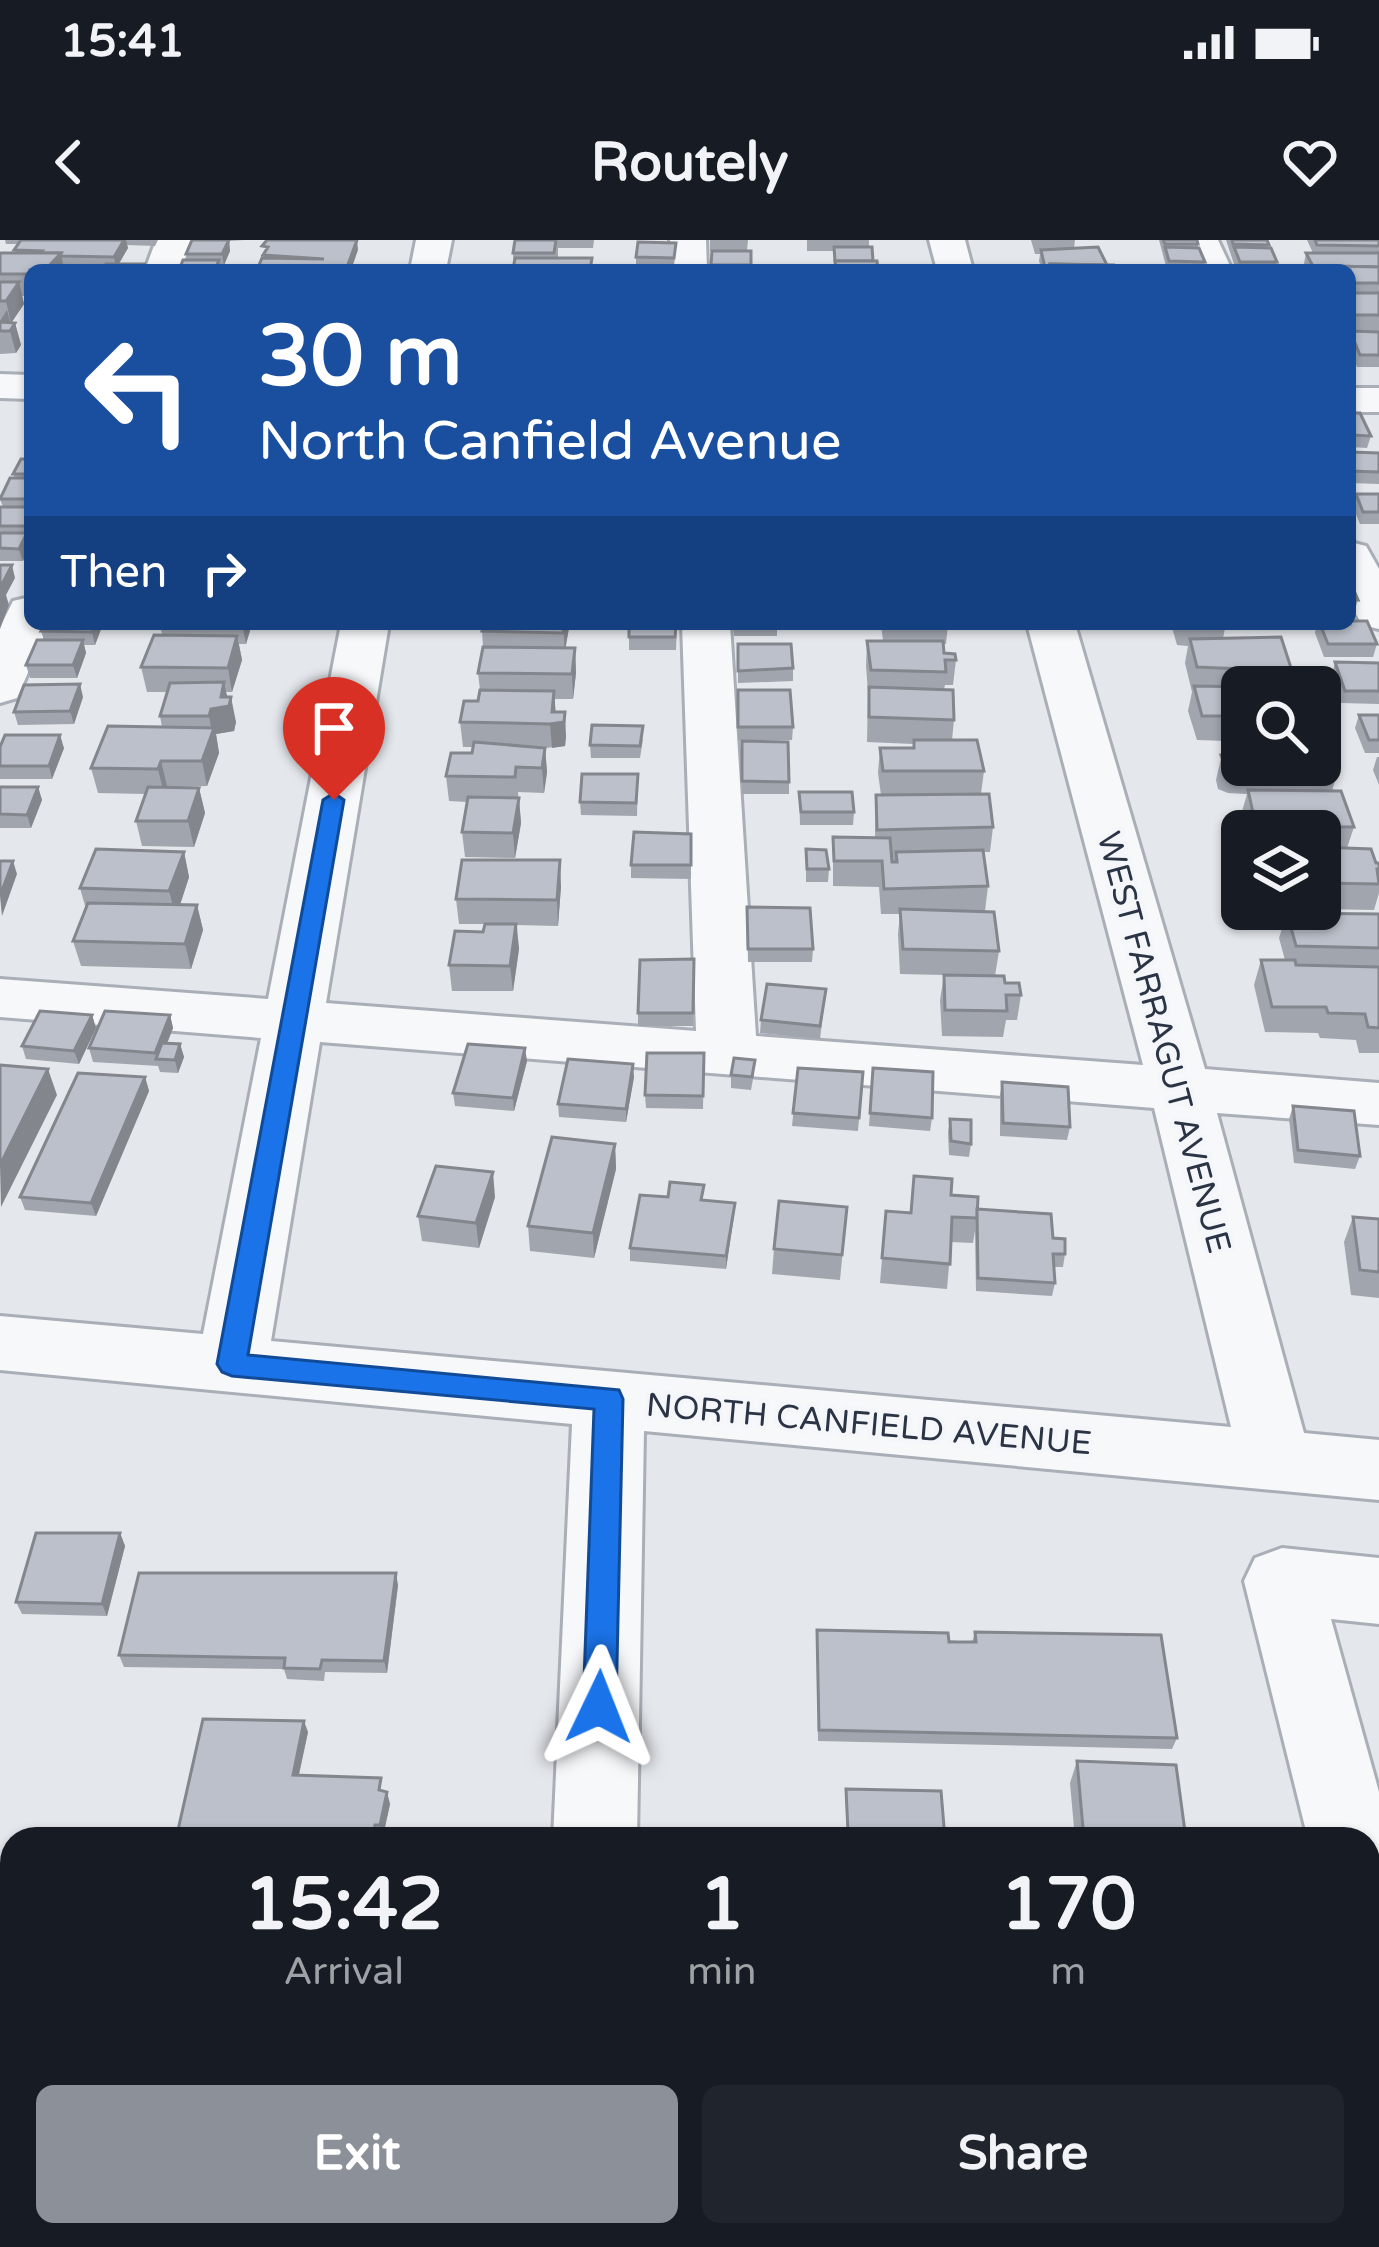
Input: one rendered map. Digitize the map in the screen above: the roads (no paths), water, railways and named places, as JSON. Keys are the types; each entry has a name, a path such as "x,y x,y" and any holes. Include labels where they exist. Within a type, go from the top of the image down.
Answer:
{"street":[{"path":"1356,568 1379,615"},
{"path":"0,688 24,626"},
{"path":"232,1364 364,630"},
{"path":"706,630 727,1054"},
{"name":"WEST FARRAGUT AVENUE","path":"1053,630 1180,1090 1275,1460"},
{"path":"0,998 1379,1105"},
{"name":"NORTH CANFIELD AVENUE","path":"0,1343 1379,1470"},
{"path":"595,1827 609,1399"},
{"path":"1347,1827 1282,1581 1379,1591"}]}
